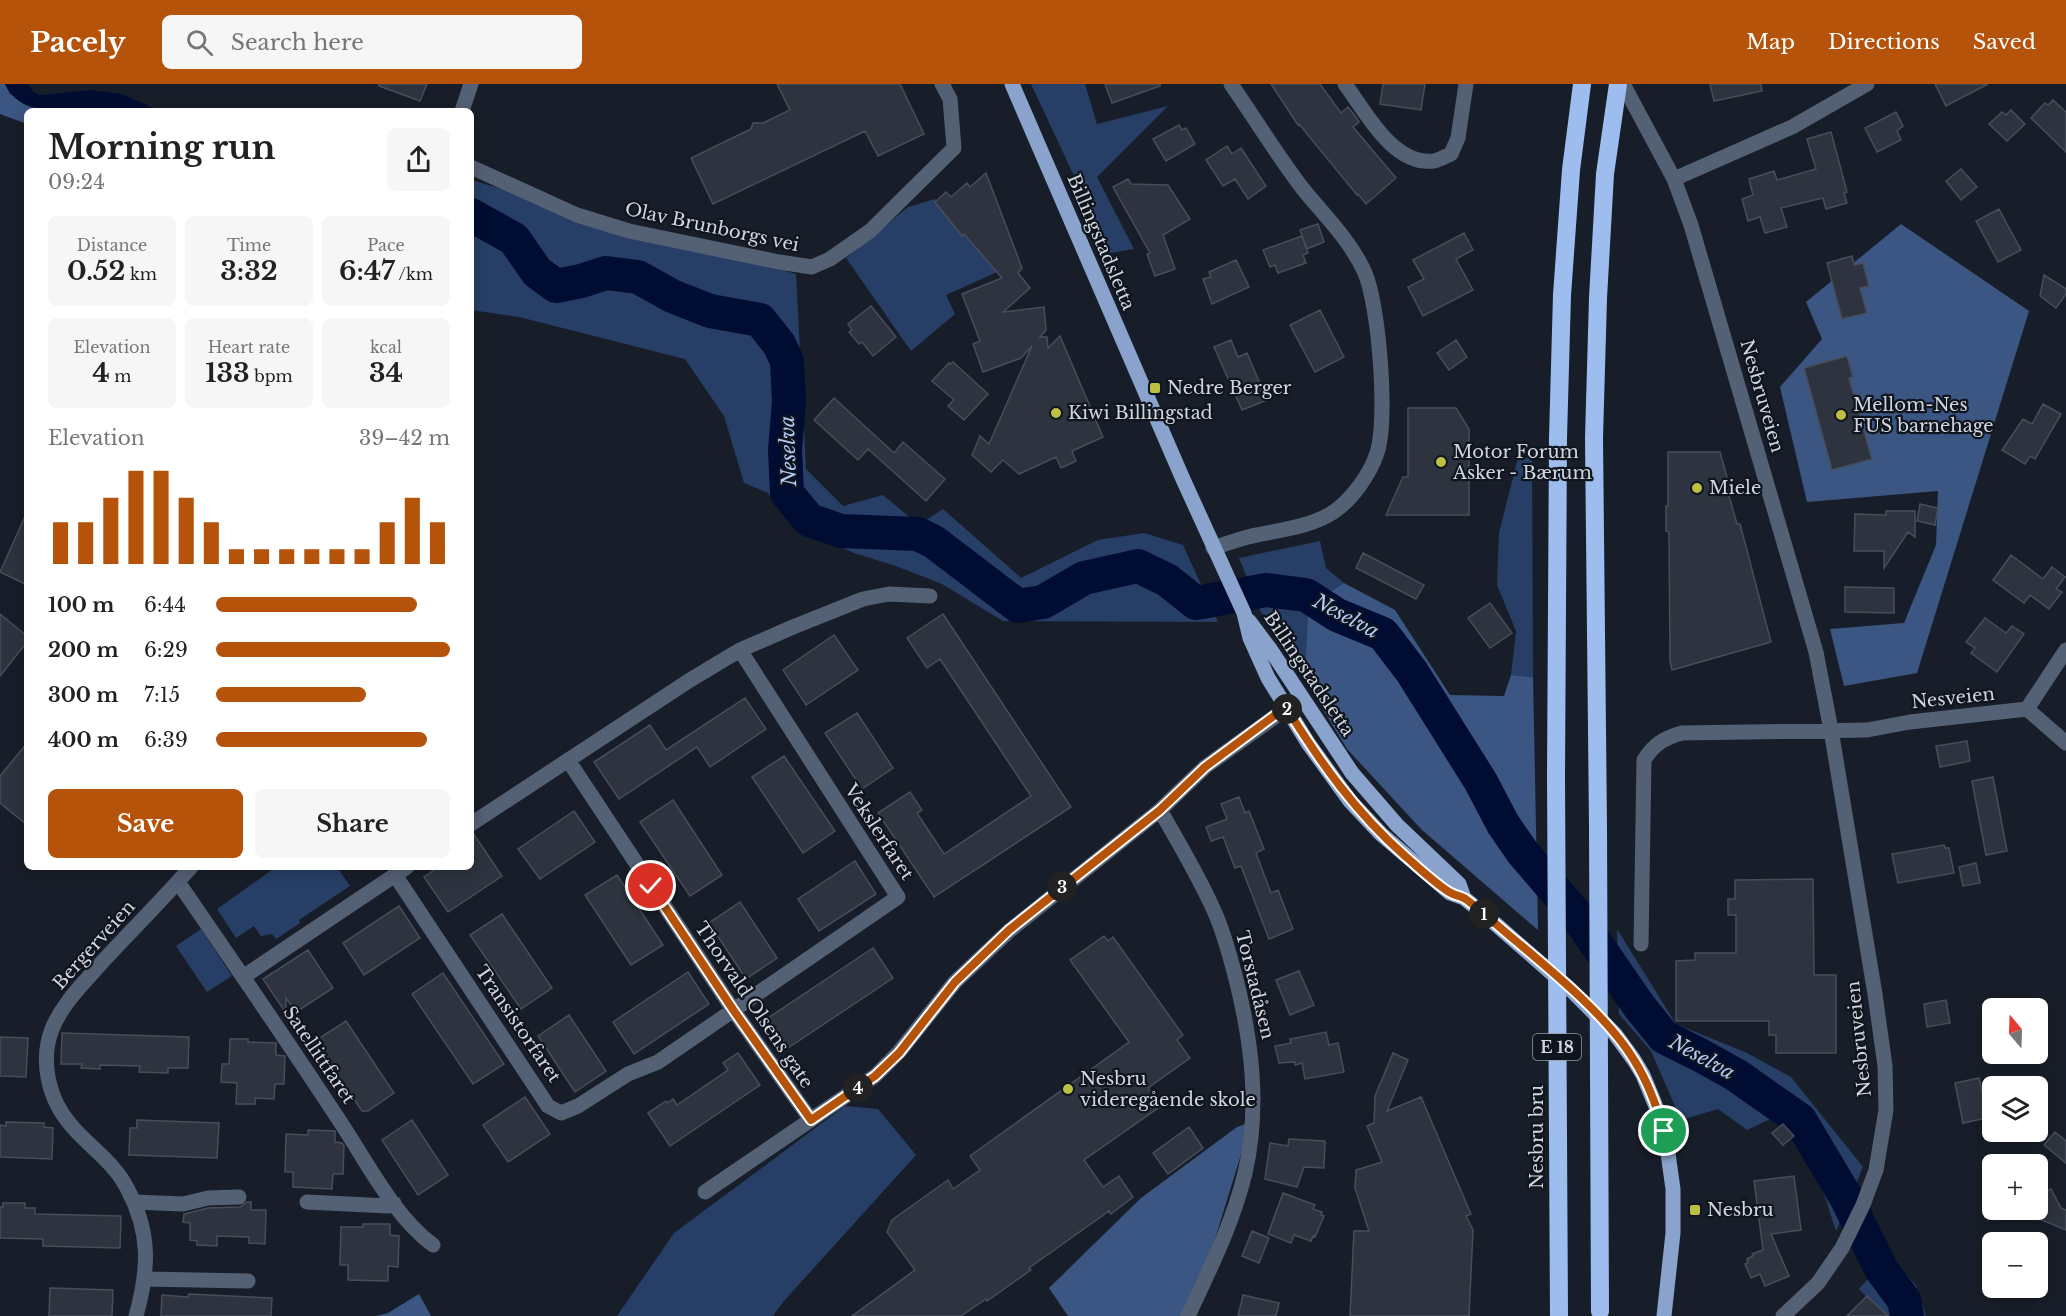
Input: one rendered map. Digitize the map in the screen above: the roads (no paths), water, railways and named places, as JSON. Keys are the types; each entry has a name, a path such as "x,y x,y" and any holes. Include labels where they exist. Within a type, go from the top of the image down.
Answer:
{"highway":[{"name":"Nesbru bru","path":"1559,1316 1556,778 1558,438 1562,295 1571,170 1582,84"},
{"name":"E 18","path":"1600,1313 1594,426 1605,174 1620,84"}],"main road":[{"name":"Billingstadsletta","path":"1012,84 1213,548 1229,579 1244,614 1254,648 1268,678 1308,743 1350,801 1381,834 1450,893 1464,898 1540,961 1623,1044 1642,1076 1659,1114 1666,1138 1673,1189 1673,1233 1664,1316"},
{"name":"Billingstadsletta","path":"1244,614 1364,787 1398,825 1459,884 1464,898"}],"street":[{"path":"463,108 471,84"},
{"name":"Olav Brunborgs vei","path":"474,168 577,215 629,231 812,267 840,253 870,231 954,148 950,99 942,84"},
{"path":"1213,548 1306,524 1335,510 1354,492 1365,476 1377,452 1381,422 1376,316 1371,290 1364,271 1334,224 1287,168 1231,84"},
{"path":"1345,84 1386,141 1414,159 1433,161 1451,154 1458,138 1466,84"},
{"name":"Nesbruveien","path":"1620,84 1674,179 1705,270 1810,632 1831,730 1885,1066 1886,1110 1876,1170 1863,1205 1842,1248 1818,1283 1783,1316"},
{"path":"1674,179 1792,127 1867,84"},
{"path":"474,822 740,650 863,599 889,594 930,596"},
{"name":"Vekslerfaret","path":"734,1011 898,897 740,650"},
{"path":"2066,650 2027,709 2066,743"},
{"path":"705,1192 875,1076 899,1053 955,982 1009,930 1160,810 1205,767 1301,698"},
{"name":"Nesveien","path":"1831,730 1867,730 1910,722 2027,709"},
{"path":"1641,944 1644,760 1651,748 1664,738 1682,733 1831,730"},
{"name":"Thorvald Olsens gate","path":"568,760 734,1011 811,1120"},
{"name":"Torstadåsen","path":"1160,810 1211,903 1228,947 1247,1022 1254,1098 1245,1172 1222,1243 1188,1316"},
{"name":"Bergerveien","path":"136,1316 145,1279 146,1245 143,1227 134,1202 116,1172 66,1117 53,1096 47,1075 47,1054 52,1030 72,995 188,870"},
{"name":"Transistorfaret","path":"243,977 401,871 549,1106 561,1113 578,1106 628,1074 658,1062 734,1011"},
{"name":"Satellittfaret","path":"178,882 394,1203 420,1235 434,1245"},
{"path":"134,1202 183,1204 208,1198 239,1197"},
{"path":"307,1202 388,1206 394,1203"},
{"path":"145,1279 248,1281"}],"waterway":[{"name":"Neselva","path":"474,217 514,239 537,272 556,286 606,273 638,277 672,296 710,311 760,320 779,344 787,361 789,402 785,450 787,493 809,520 841,531 918,534 934,542 1018,606 1043,602 1084,578 1138,566 1167,580 1196,603 1266,590 1306,595 1337,615 1383,634 1412,672 1481,782 1503,824 1523,853 1577,916 1639,1006 1664,1037 1736,1075 1800,1120 1847,1199 1881,1269 1904,1300 1907,1316"}],"place":[{"name":"Nedre Berger","path":"1155,388"},
{"name":"Kiwi Billingstad","path":"1056,413"},
{"name":"Mellom-Nes FUS barnehage","path":"1841,415"},
{"name":"Motor Forum Asker - Bærum","path":"1441,462"},
{"name":"Miele","path":"1697,488"},
{"name":"Nesbru videregående skole","path":"1068,1089"},
{"name":"Nesbru","path":"1695,1210"}]}
